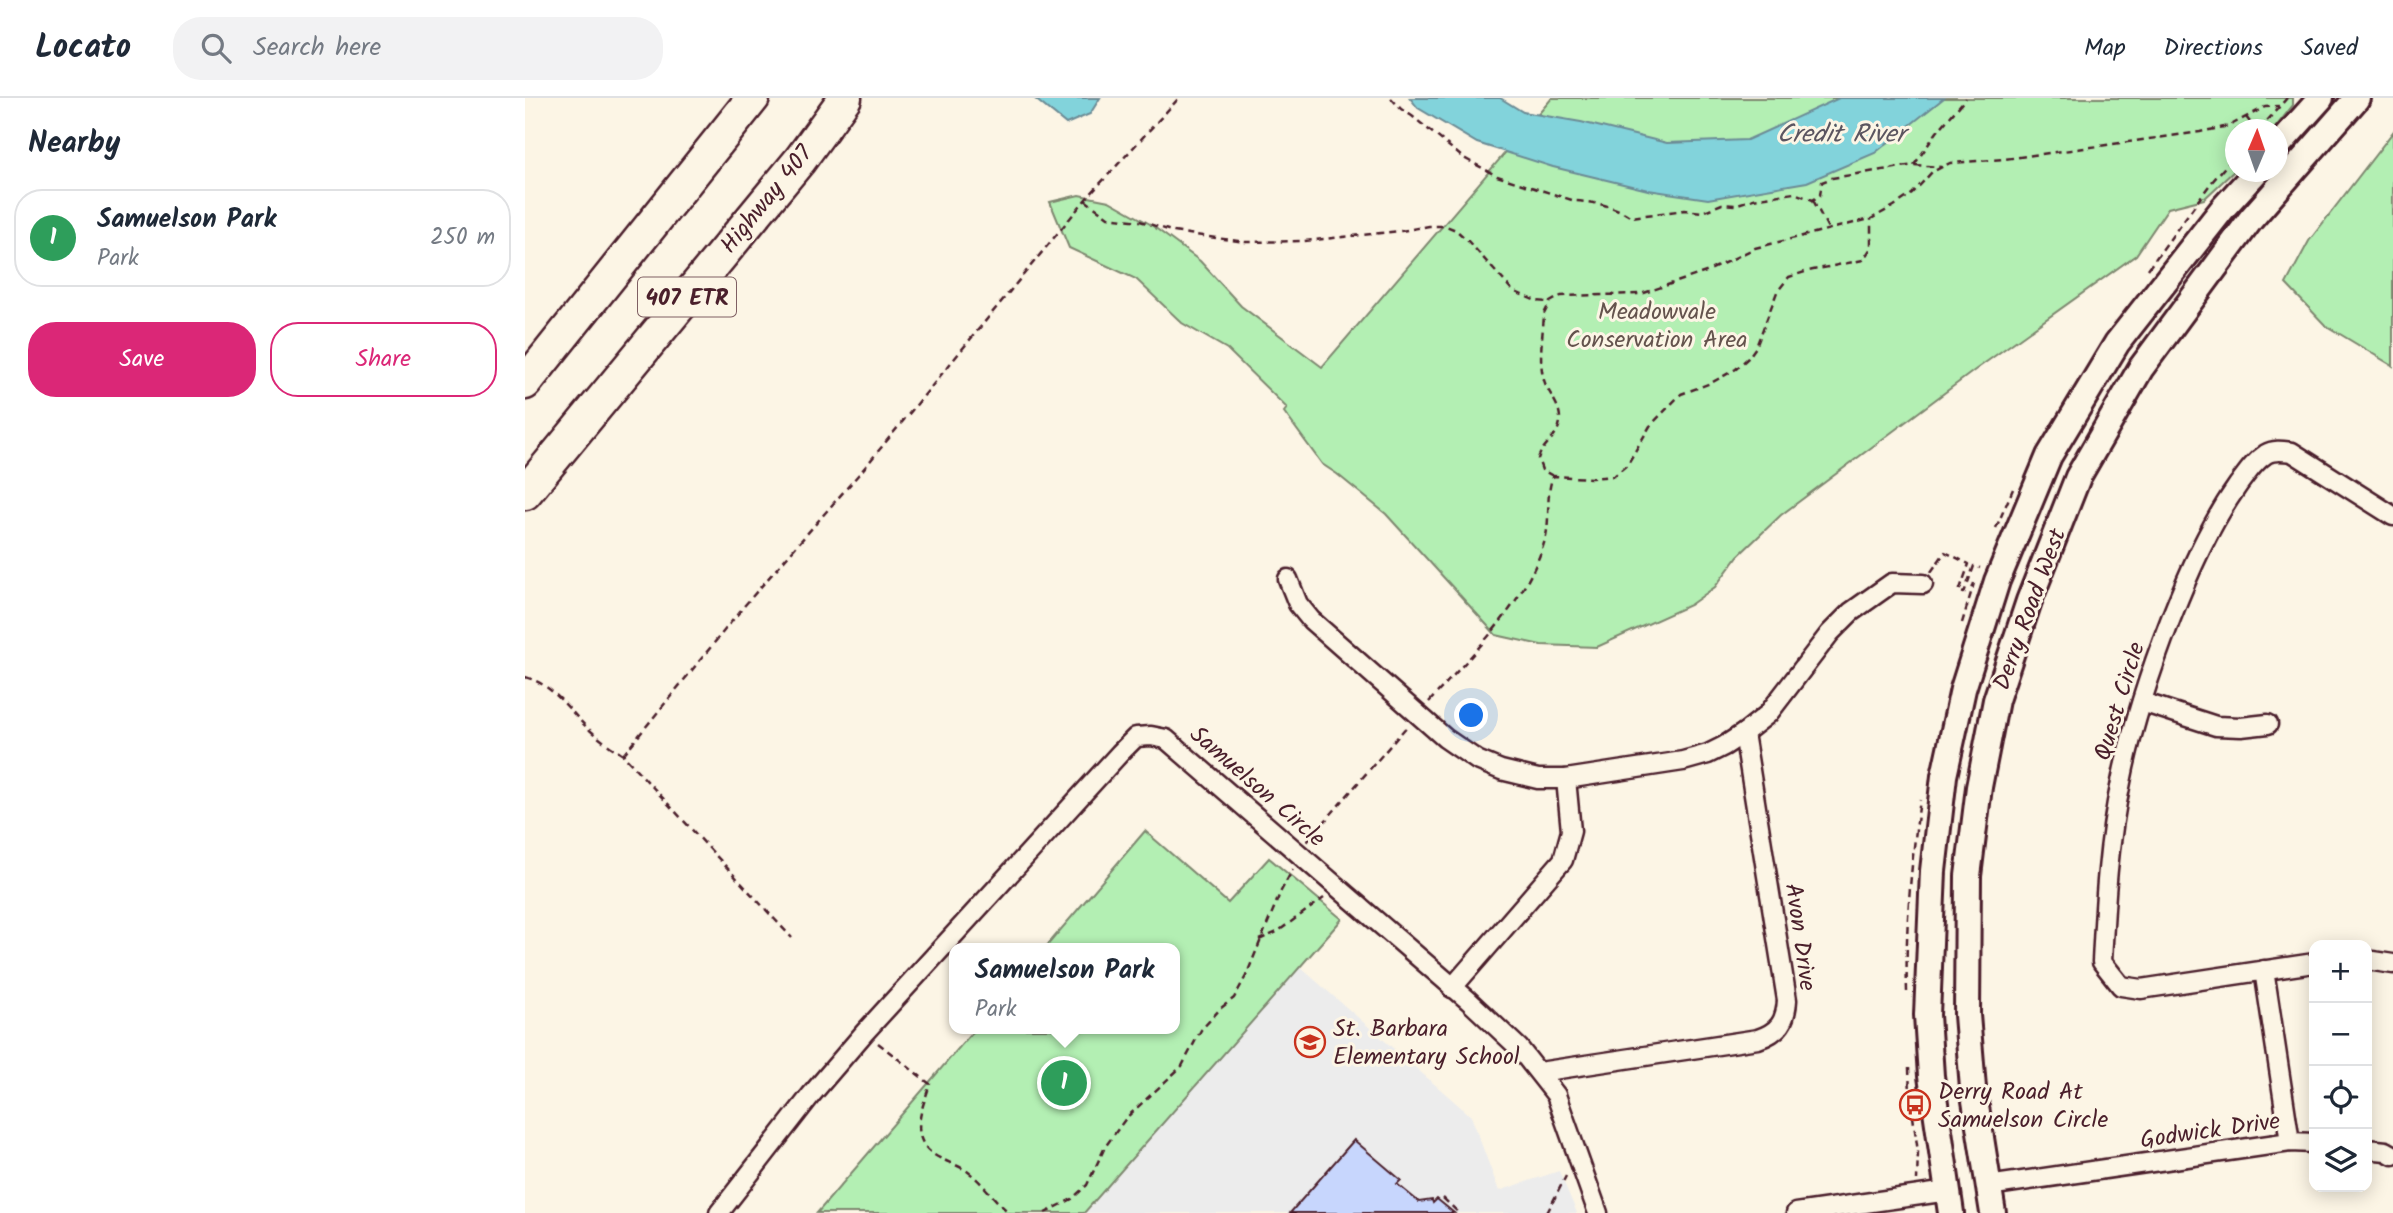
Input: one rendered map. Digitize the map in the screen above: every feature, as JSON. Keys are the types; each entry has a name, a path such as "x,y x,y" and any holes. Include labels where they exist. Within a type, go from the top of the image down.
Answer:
{"highway":[{"name":"407 ETR","path":"525,383 753,98"},
{"name":"Highway 407","path":"525,493 800,160 845,98"}],"main road":[{"path":"2288,135 2321,98"},
{"name":"Derry Road West","path":"1993,1213 1973,1088 1967,1015 1968,876 1979,788 1996,701 2029,601 2078,477 2141,368 2251,219 2357,98"},
{"name":"Derry Road West","path":"1949,1202 1931,1076 1927,1015 1933,871 1944,776 1963,689 1997,581 2049,456 2117,343 2247,182"}],"street":[{"name":"Quest Circle","path":"2309,964 2141,989 2125,988 2102,962 2110,843 2131,733 2188,573 2228,499 2259,459 2274,451 2299,454 2393,516"},
{"path":"1288,579 1298,604 1311,620 1445,738 1477,760 1501,770 1538,779 1566,779 1683,761 1708,754 1768,715 1829,633 1851,612 1892,583 1923,584"},
{"path":"2142,702 2216,726 2267,724"},
{"name":"Avon Drive","path":"1539,1072 1758,1039 1781,1026 1787,1000 1744,733"},
{"name":"Samuelson Circle","path":"719,1213 811,1095 865,1032 1136,737 1151,736 1166,739 1468,1000 1519,1048 1556,1095 1598,1213"},
{"path":"1452,988 1563,860 1571,831 1566,779"},
{"path":"2372,961 2393,964"},
{"path":"2264,970 2290,1142"},
{"name":"Godwick Drive","path":"1988,1186 2290,1142 2309,1143"},
{"path":"2372,1150 2386,1151 2393,1155"},
{"path":"1795,1213 1949,1202"}],"path":[{"path":"623,755 745,605 866,466 1085,200 1179,98"},
{"path":"1391,98 1449,148 1497,176 1575,201 1621,210 1631,217 1685,210 1702,212 1722,204 1735,205 1753,199 1794,193 1813,200 1829,230"},
{"path":"1914,165 1966,98"},
{"path":"2267,119 2287,98"},
{"path":"1871,219 1871,248 1867,257 1859,262 1789,277 1777,292 1756,347 1748,358 1736,369 1711,383 1681,394 1650,426 1626,466 1614,476 1553,476 1542,470 1538,459 1543,447 1557,432 1560,423 1559,413 1544,382 1542,368 1544,314 1555,298 1567,295 1641,294 1706,272 1755,248 1802,234 1871,219 1912,194 1932,172 1950,163 2005,159 2200,132 2228,126 2265,107 2279,106"},
{"path":"1813,200 1820,195 1822,182 1832,178 1914,165 1941,167"},
{"path":"1085,200 1108,217 1140,221 1174,232 1245,242 1304,242 1446,226 1468,240 1513,291 1529,299 1550,302"},
{"path":"1423,708 1495,629 1532,573 1549,525 1548,491 1553,476"},
{"path":"1923,584 1945,552 1969,564 1959,592 1964,593 1974,566 1980,568"},
{"path":"525,677 548,688 592,732 623,755 792,938"},
{"path":"1304,845 1411,722"},
{"path":"1045,1213 1072,1199 1087,1185 1105,1147 1126,1118 1182,1066 1201,1030 1234,998 1246,976 1280,891 1296,863"},
{"path":"1259,940 1277,932 1308,911 1336,886"},
{"path":"865,1032 930,1084 918,1122 922,1144 933,1154 977,1179 998,1204 1010,1213"},
{"path":"1547,1213 1578,1157"},
{"path":"1443,1198 1459,1213"}],"shaded area":[{"name":"St. Barbara Elementary School","path":"1300,967 1471,1116 1499,1191 1559,1171 1577,1213 1084,1213"}],"green space":[{"name":"Meadowvale Conservation Area","path":"1552,98 2293,98 2293,105 2282,119 2225,119 2225,179 2204,199 2168,208 2136,255 1975,370 1781,515 1738,556 1715,587 1690,605 1597,647 1541,645 1496,635 1386,514 1322,464 1284,412 1287,408 1227,349 1182,323 1136,279 1069,248 1050,202 1079,195 1109,201 1150,224 1200,261 1241,306 1322,367"},
{"path":"2393,132 2393,366 2325,325 2286,284 2309,241"},
{"path":"1145,831 1228,903 1269,858 1342,919 1084,1213 817,1213 971,1034 1180,1034 1180,943 1049,943"}],"water":[{"path":"1034,98 1100,98 1090,114 1066,124"},
{"name":"Credit River","path":"1410,98 1500,98 1523,112 1581,122 1667,143 1747,140 1839,98 1944,98 1875,153 1807,182 1708,199 1648,190 1553,167 1477,143 1418,108"}],"building":[{"path":"1354,1140 1401,1180 1397,1184 1419,1202 1432,1200 1433,1203 1437,1199 1454,1213 1290,1213"}],"place":[{"name":"St. Barbara Elementary School","path":"1310,1042"},
{"name":"Samuelson Park","path":"1064,1083"},
{"name":"Derry Road At Samuelson Circle","path":"1915,1105"}]}
